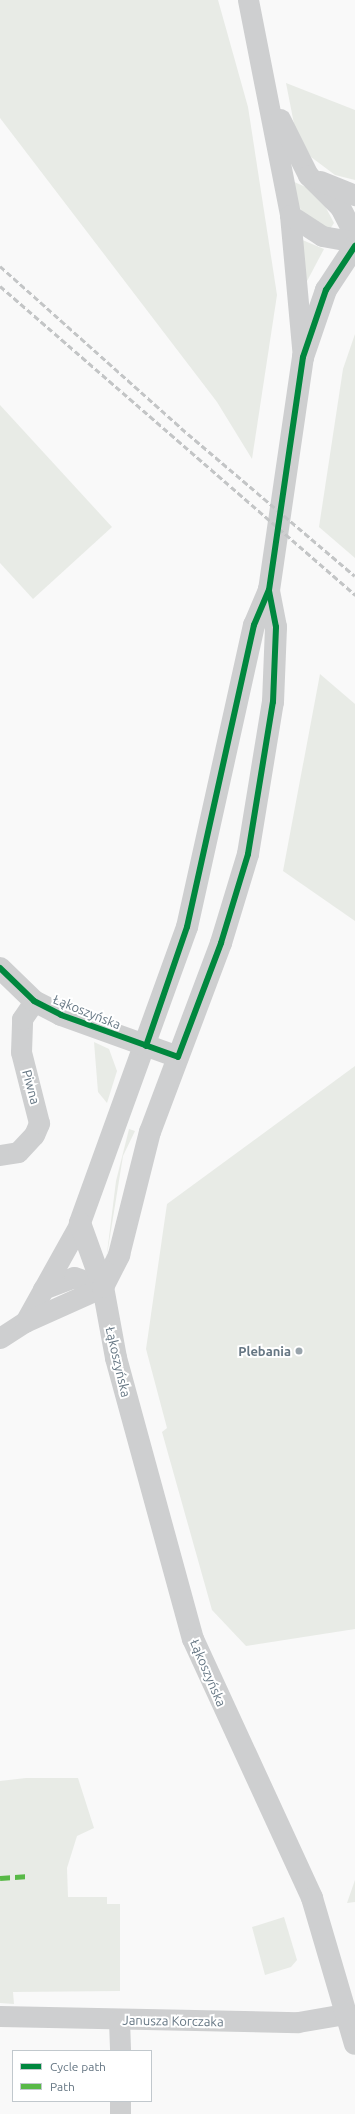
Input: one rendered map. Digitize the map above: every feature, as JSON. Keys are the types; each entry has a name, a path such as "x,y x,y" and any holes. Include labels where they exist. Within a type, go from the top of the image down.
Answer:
{"street":[{"path":"248,0 266,79 290,215 303,356"},
{"path":"266,79 288,140 308,175 340,207 355,237"},
{"path":"308,175 355,195"},
{"path":"290,215 322,236 355,242"},
{"path":"25,1322 80,1223 146,1046 187,926 254,625 269,590 303,356 326,290 355,246"},
{"path":"0,1338 25,1322 103,1288 119,1255 150,1132 221,943 248,854 273,702 276,627 269,590"},
{"name":"Łąkoszyńska","path":"0,968 34,1001 60,1015 178,1057"},
{"name":"Piwna","path":"0,1156 18,1152 34,1135 39,1122 22,1052 22,1019 34,1001"},
{"name":"Łąkoszyńska","path":"80,1223 103,1288 118,1365 193,1639 312,1898 355,2044"},
{"path":"43,1289 74,1277 103,1288"},
{"name":"Janusza Korczaka","path":"0,2016 119,2020 298,2022 345,2014"},
{"path":"119,2020 120,2050"},
{"path":"120,2102 120,2114"}],"shaded area":[{"path":"0,0 218,0 248,107 277,295 252,459 217,402 0,118"},
{"path":"286,83 355,110 355,180 335,175 311,157 295,129"},
{"path":"292,181 308,188 324,204 334,223 330,229 305,214 296,204"},
{"path":"300,239 324,249 306,283"},
{"path":"355,334 355,558 319,527 343,369"},
{"path":"0,405 112,527 33,599 0,563"},
{"path":"320,674 355,704 355,921 283,871"},
{"path":"94,1042 109,1049 117,1071 107,1103 98,1092"},
{"path":"355,1066 355,1629 246,1646 212,1610 162,1432 167,1428 146,1349 167,1204"},
{"path":"129,1129 135,1131 123,1156 106,1261 116,1181"},
{"path":"26,1778 78,1778 94,1828 77,1836 67,1868 68,1897 107,1897 107,1904 120,1904 120,1991 13,1992 14,2004 0,2003 0,1781"},
{"path":"355,1880 355,1902 347,1903"},
{"path":"284,1917 297,1960 291,1967 265,1975 252,1927"}],"railway":[{"path":"0,266 181,428 355,576"},
{"path":"0,286 355,595"}],"marked path":[{"path":"0,1878 29,1876"}],"cycle path":[{"path":"146,1046 187,927 254,625 269,590 303,357 326,290 355,246"},
{"path":"0,968 34,1001 61,1015 178,1057 221,943 248,854 273,702 276,627 269,591"}],"place":[{"name":"Plebania","path":"299,1351"}]}
